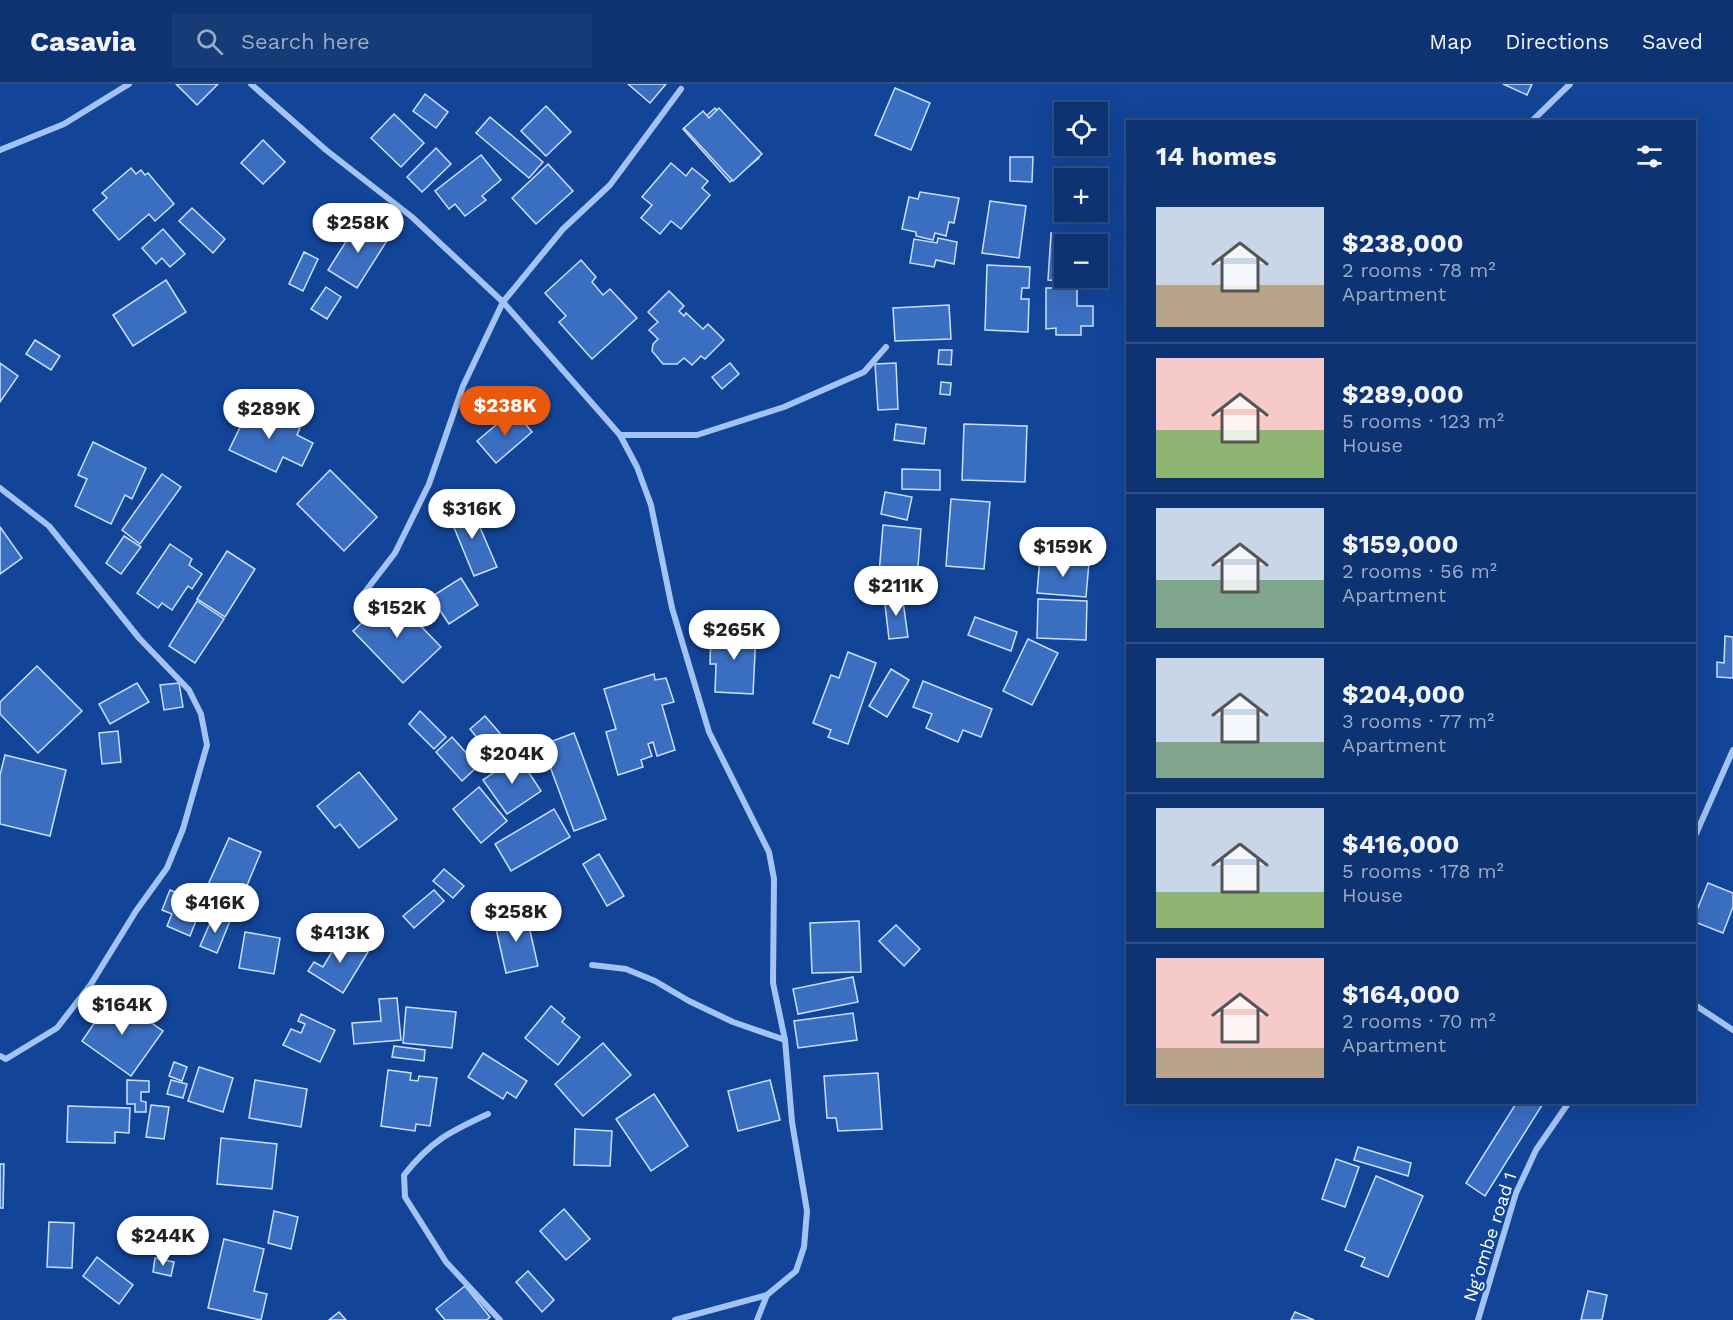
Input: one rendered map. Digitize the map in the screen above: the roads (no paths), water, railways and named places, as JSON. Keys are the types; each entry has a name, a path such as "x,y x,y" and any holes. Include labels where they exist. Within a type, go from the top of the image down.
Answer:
{"street":[{"path":"0,150 64,124 129,84"},
{"path":"251,84 326,150 412,217 503,302 620,435 637,467 651,505 672,608 709,732 769,852 774,879 773,983 785,1040 792,1122 807,1211 804,1247 796,1271 767,1294 675,1320"},
{"path":"1533,120 1570,84"},
{"path":"361,597 395,553 429,484 463,386 503,302 563,229 610,185 681,89"},
{"path":"620,435 697,435 773,410 864,372 886,347"},
{"path":"0,1056 6,1059 57,1028 112,954 136,911 167,868 183,829 207,746 201,714 189,690 139,638 49,526 2,492"},
{"path":"1696,834 1733,750"},
{"path":"592,965 626,969 655,981 689,1001 733,1022 785,1040"},
{"path":"1696,1006 1733,1030"},
{"name":"Ng’ombe road 1","path":"1478,1320 1515,1193 1536,1150 1568,1104"},
{"path":"488,1114 444,1135 421,1154 404,1175 405,1197 446,1262 501,1320"},
{"path":"757,1320 767,1294"}]}
